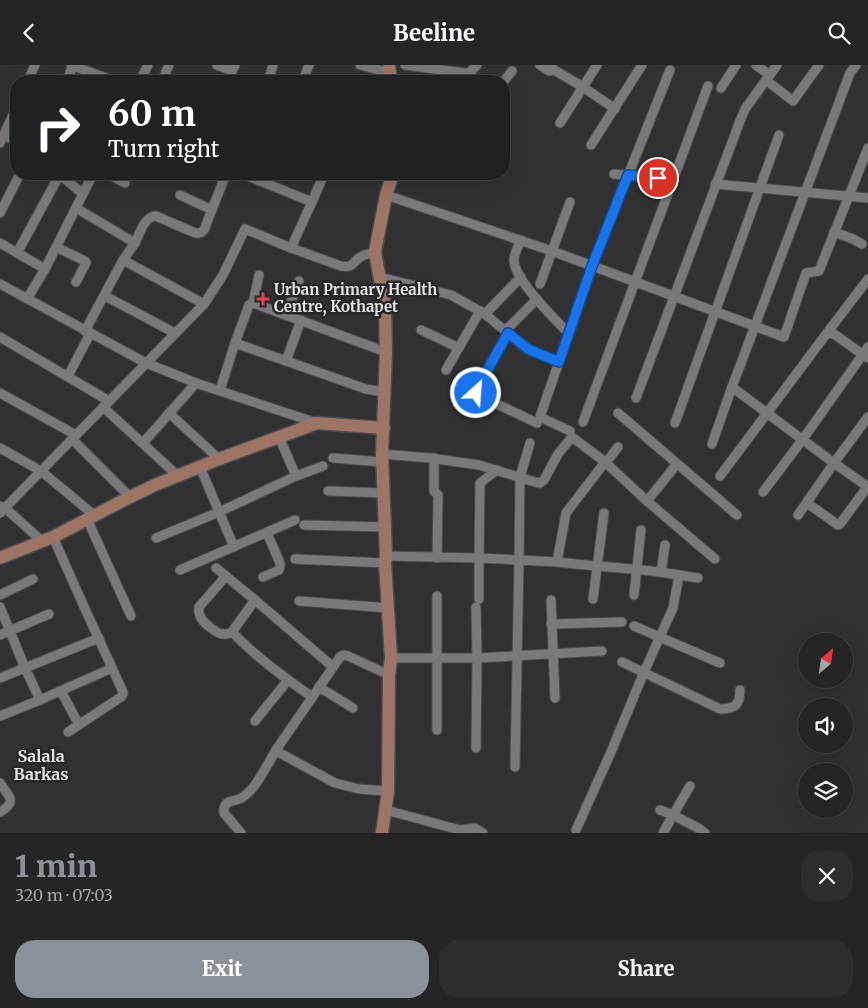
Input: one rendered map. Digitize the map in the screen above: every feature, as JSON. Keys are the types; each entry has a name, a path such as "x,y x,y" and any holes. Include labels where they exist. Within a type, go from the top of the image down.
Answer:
{"street":[{"path":"72,65 89,68"},
{"path":"217,65 232,71 235,65"},
{"path":"360,65 390,73"},
{"path":"405,65 464,73 469,73 477,65"},
{"path":"540,65 549,71 552,67 615,109"},
{"path":"560,123 597,65"},
{"path":"591,145 642,65"},
{"path":"721,88 736,65"},
{"path":"756,65 793,101 820,65"},
{"path":"636,398 746,109 777,65"},
{"path":"712,445 850,73 856,65"},
{"path":"509,75 512,71"},
{"path":"534,433 592,266 670,71"},
{"path":"583,421 708,86"},
{"path":"0,143 10,123"},
{"path":"5,135 10,138"},
{"path":"675,423 778,135"},
{"path":"386,195 552,251 784,337 806,273 819,271 868,148"},
{"path":"614,174 673,180"},
{"path":"0,213 17,180"},
{"path":"17,253 57,180"},
{"path":"67,180 83,194"},
{"path":"27,299 45,269 90,180"},
{"path":"120,180 125,183"},
{"path":"68,376 104,296 146,220 156,216 198,234 204,230 224,180"},
{"path":"259,180 312,202"},
{"path":"291,248 321,180"},
{"path":"382,833 388,791 389,675 391,659 384,527 385,307 375,253 386,195 391,180"},
{"path":"716,184 868,199"},
{"path":"180,195 212,210"},
{"path":"540,284 570,202"},
{"path":"76,208 135,243"},
{"path":"68,732 123,694 123,692 81,600 48,539 2,509 204,304 223,275 245,229 341,266 351,266 359,257 375,253"},
{"path":"834,232 866,246"},
{"path":"521,240 514,260 516,269 529,291 569,334"},
{"path":"0,243 45,269"},
{"path":"56,247 86,263 76,282"},
{"path":"123,260 204,304"},
{"path":"220,390 249,305 253,303 259,275"},
{"path":"380,277 451,295 482,312 528,349 559,362"},
{"path":"446,370 482,312 521,277"},
{"path":"720,475 868,279"},
{"path":"286,315 299,281"},
{"path":"0,284 146,363 196,383 317,423 384,428"},
{"path":"104,296 175,333"},
{"path":"537,299 506,332 476,393 538,420 570,431"},
{"path":"253,303 301,319 386,352"},
{"path":"286,361 301,319"},
{"path":"422,330 459,348"},
{"path":"763,491 866,353 834,334 827,333"},
{"path":"0,337 68,376 106,404 178,476"},
{"path":"235,343 366,389 384,392"},
{"path":"143,443 196,383"},
{"path":"732,387 868,486 838,525 810,505 808,500"},
{"path":"0,393 74,437 130,497"},
{"path":"169,413 219,459"},
{"path":"618,413 737,515"},
{"path":"798,515 868,417"},
{"path":"0,558 48,539 130,497 178,476 317,423"},
{"path":"279,437 296,476"},
{"path":"333,458 434,458 479,465 540,483 544,480 558,455 572,437 605,462 715,559"},
{"path":"515,767 520,477 530,443"},
{"path":"557,562 566,513 618,447"},
{"path":"0,449 41,471 91,517 132,616"},
{"path":"434,458 434,491 438,495 437,557"},
{"path":"647,501 677,464"},
{"path":"156,538 296,476 323,466"},
{"path":"200,467 234,547"},
{"path":"476,747 480,483 497,470"},
{"path":"328,491 384,493"},
{"path":"593,599 604,513"},
{"path":"180,570 295,520"},
{"path":"304,525 384,527"},
{"path":"634,595 641,530"},
{"path":"263,577 279,570 280,566 267,533"},
{"path":"661,572 664,545"},
{"path":"295,559 479,558 557,562 661,572 698,578"},
{"path":"216,568 333,667"},
{"path":"576,830 673,607 679,575"},
{"path":"226,576 199,607 201,619 218,633 232,632 255,600"},
{"path":"0,595 34,579"},
{"path":"437,596 437,730"},
{"path":"550,600 555,698"},
{"path":"299,601 388,608"},
{"path":"0,607 40,700"},
{"path":"0,635 49,614"},
{"path":"551,624 622,622"},
{"path":"634,627 720,663"},
{"path":"232,632 245,647 312,697"},
{"path":"0,678 99,638"},
{"path":"391,659 477,658 602,651"},
{"path":"241,833 224,813 225,806 231,801 243,797 251,789 340,657 344,655 389,675"},
{"path":"622,662 720,709 728,709 735,705 740,699 740,690"},
{"path":"0,716 112,668"},
{"path":"255,721 288,680"},
{"path":"319,687 353,708"},
{"path":"61,691 79,725"},
{"path":"276,751 335,783 359,789 388,791"},
{"path":"0,783 11,803 0,812"},
{"path":"663,833 690,786"},
{"path":"386,810 443,830 475,828 483,833"},
{"path":"660,811 673,815 699,831"}],"place":[{"name":"Urban Primary Health Centre, Kothapet","path":"263,299"}],"district":[{"name":"Salala Barkas","path":"41,765"}],"route":[{"path":"476,393 508,333 528,349 559,362 592,266 628,175 658,178"}]}
